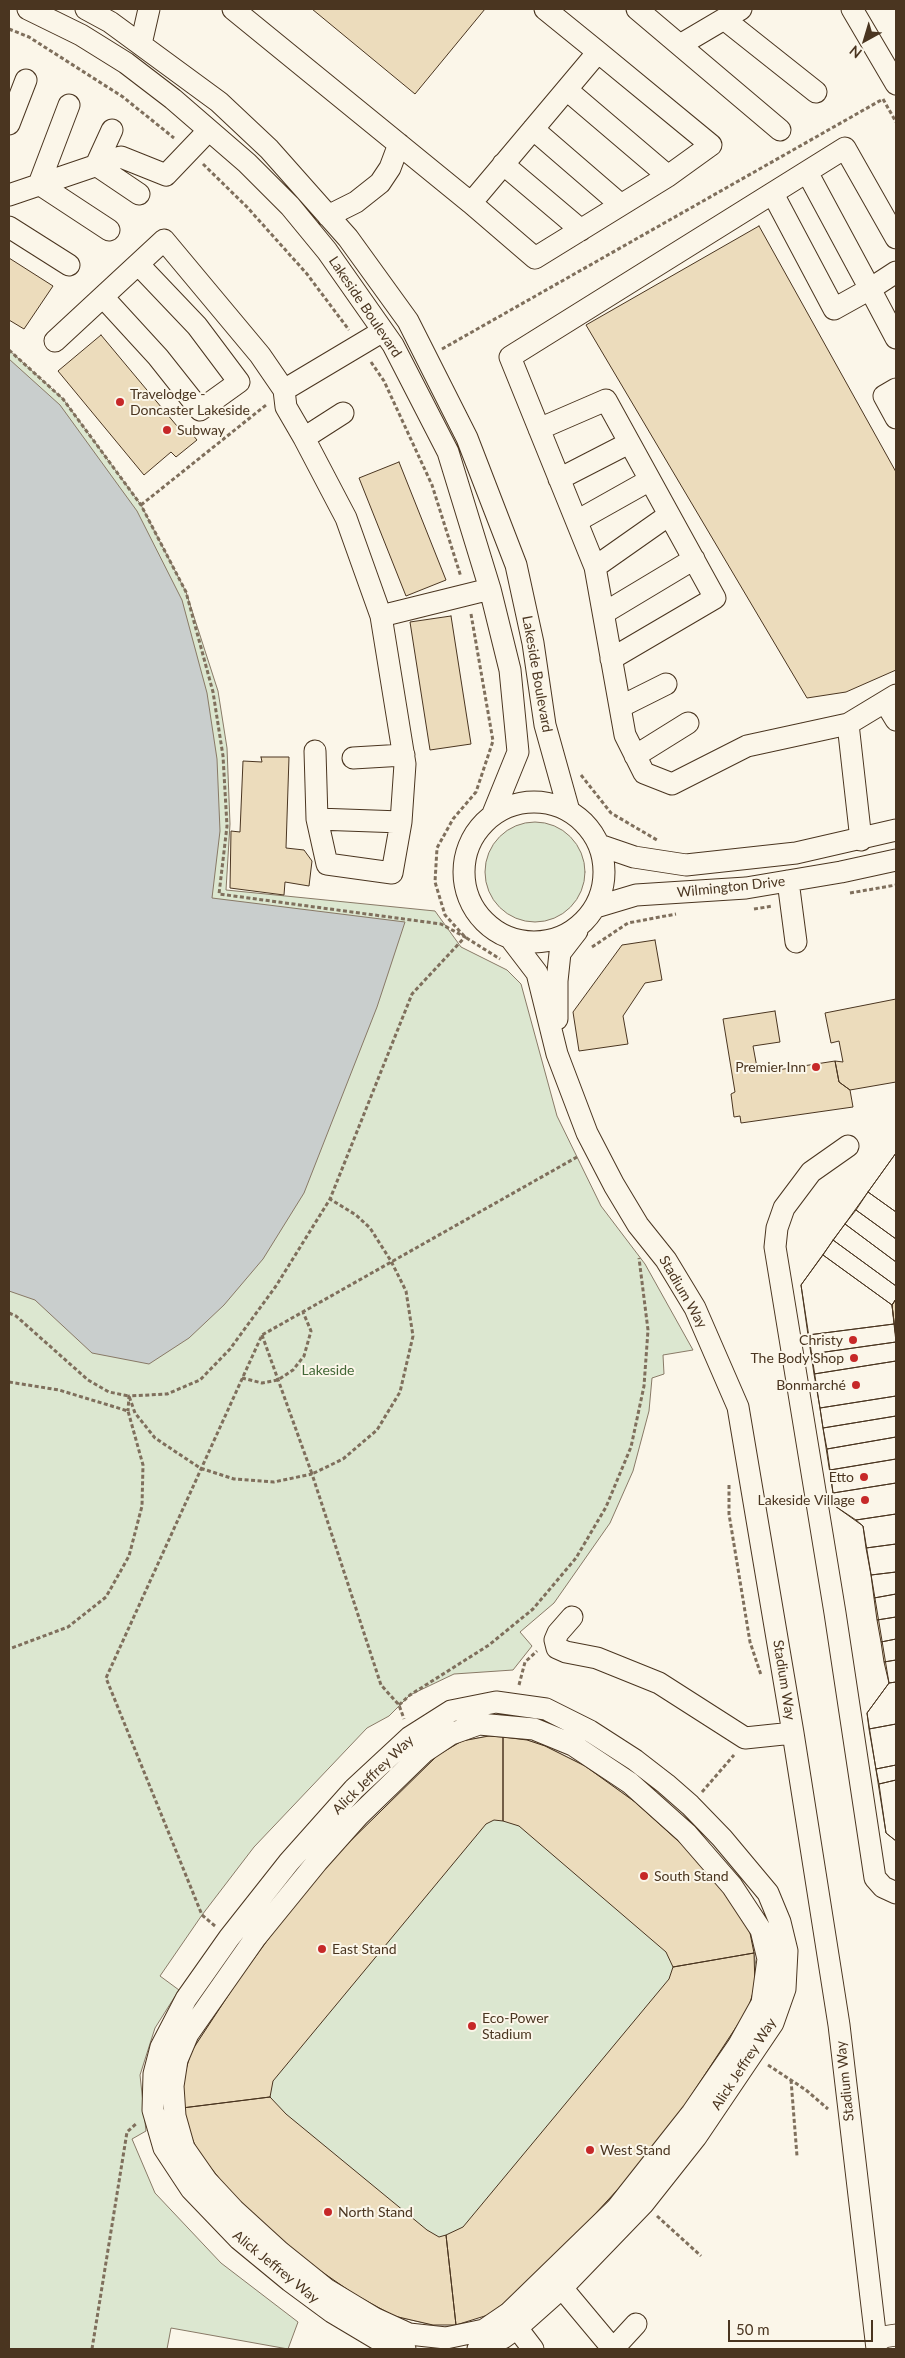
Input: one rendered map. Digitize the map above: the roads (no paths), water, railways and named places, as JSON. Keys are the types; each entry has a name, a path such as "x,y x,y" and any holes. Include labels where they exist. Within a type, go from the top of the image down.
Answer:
{"street":[{"name":"Lakeside Boulevard","path":"28,9 81,35 126,64 173,99 247,163 290,206 327,250 383,331 405,369 448,452 490,589 510,670 518,752 492,816"},
{"name":"Lakeside Boulevard","path":"86,9 110,22 219,102 269,149 348,238 408,321 467,438 516,565 534,643 545,725 569,811"},
{"path":"140,44 149,9"},
{"path":"233,9 471,203 535,258 668,176 711,145 544,9"},
{"path":"636,9 780,130"},
{"path":"852,9 889,93"},
{"path":"680,45 732,14 816,92"},
{"path":"471,203 598,52"},
{"path":"10,114 26,80"},
{"path":"567,90 668,176"},
{"path":"39,184 70,105"},
{"path":"533,129 621,205"},
{"path":"96,165 112,130"},
{"path":"9,195 121,157 166,175 209,130"},
{"path":"328,216 356,202 380,183 390,168 399,144"},
{"path":"896,238 845,148 510,357 595,568 625,735 644,773 672,784 747,746 848,724 891,698 896,720"},
{"path":"503,164 581,230"},
{"path":"96,165 139,194"},
{"path":"807,172 896,338"},
{"path":"39,184 109,230"},
{"path":"773,194 834,309 896,272"},
{"path":"9,227 69,264"},
{"path":"55,341 164,240 252,344 284,390 286,407 346,518 381,616 405,764 401,822 392,873 327,864 318,819 315,751"},
{"path":"103,297 158,357 200,410 239,382 197,326 138,264"},
{"path":"284,390 383,331"},
{"path":"896,389 884,396 896,418"},
{"path":"539,429 606,400 715,598 611,659"},
{"path":"304,438 343,413"},
{"path":"559,479 629,442"},
{"path":"577,521 650,480"},
{"path":"595,568 670,516"},
{"path":"604,613 694,559"},
{"path":"381,616 490,589"},
{"path":"620,707 666,684"},
{"path":"635,756 688,723"},
{"path":"848,724 861,840"},
{"path":"352,758 404,755"},
{"path":"542,802 569,811 588,827 599,845 604,877 596,907 582,924 561,938 545,942 511,939 490,927 479,916 467,894 464,882 465,857 472,840 492,816 513,805 542,802"},
{"path":"318,819 401,822"},
{"name":"Wilmington Drive","path":"599,845 634,857 686,865 796,853 861,840 896,830"},
{"name":"Wilmington Drive","path":"596,907 636,896 746,888 896,860"},
{"path":"788,881 796,942"},
{"name":"Stadium Way","path":"557,1054 557,981 560,953 582,924"},
{"name":"Stadium Way","path":"511,939 537,973 557,1054 587,1133 614,1185 638,1225 666,1260 695,1308 738,1407 793,1733 839,2025 883,2341"},
{"path":"848,1146 811,1172 784,1208 777,1228 776,1247 836,1613 875,1878 883,1887 896,1893"},
{"path":"572,1617 558,1633 555,1640 557,1648 566,1652 597,1658 659,1683 745,1738 793,1733"},
{"name":"Alick Jeffrey Way","path":"405,2349 379,2340 332,2312 239,2239 191,2189 164,2148 153,2110 154,2074 161,2047 186,1999 229,1938 288,1862 354,1788 410,1737 452,1711 496,1702 546,1710 590,1731 635,1760 690,1804 722,1838 768,1893 780,1922 787,1951 785,1990 773,2023 696,2137 644,2204 562,2288 518,2328 503,2338 478,2349"},
{"path":"479,1724 534,1728 573,1745 630,1783 686,1833 732,1886 761,1930 768,1959 762,2003 738,2046 692,2113 617,2208 509,2313 484,2330 446,2338 410,2334 374,2318 326,2289 273,2246 234,2210 208,2181 184,2148 175,2116 173,2086 177,2060 188,2034 256,1937 317,1862 358,1816 424,1752 451,1734 479,1724"},
{"path":"562,2288 613,2349 636,2324"},
{"path":"518,2328 532,2349"}],"place":[{"name":"Travelodge - Doncaster Lakeside","path":"120,402"},
{"name":"Subway","path":"167,430"},
{"name":"Premier Inn","path":"816,1067"},
{"name":"Christy","path":"853,1340"},
{"name":"The Body Shop","path":"854,1358"},
{"name":"Bonmarché","path":"856,1385"},
{"name":"Etto","path":"864,1477"},
{"name":"Lakeside Village","path":"865,1500"},
{"name":"South Stand","path":"644,1876"},
{"name":"East Stand","path":"322,1949"},
{"name":"Eco-Power Stadium","path":"472,2026"},
{"name":"West Stand","path":"590,2150"},
{"name":"North Stand","path":"328,2212"}],"park label":[{"name":"Lakeside","path":"328,1370"}]}
